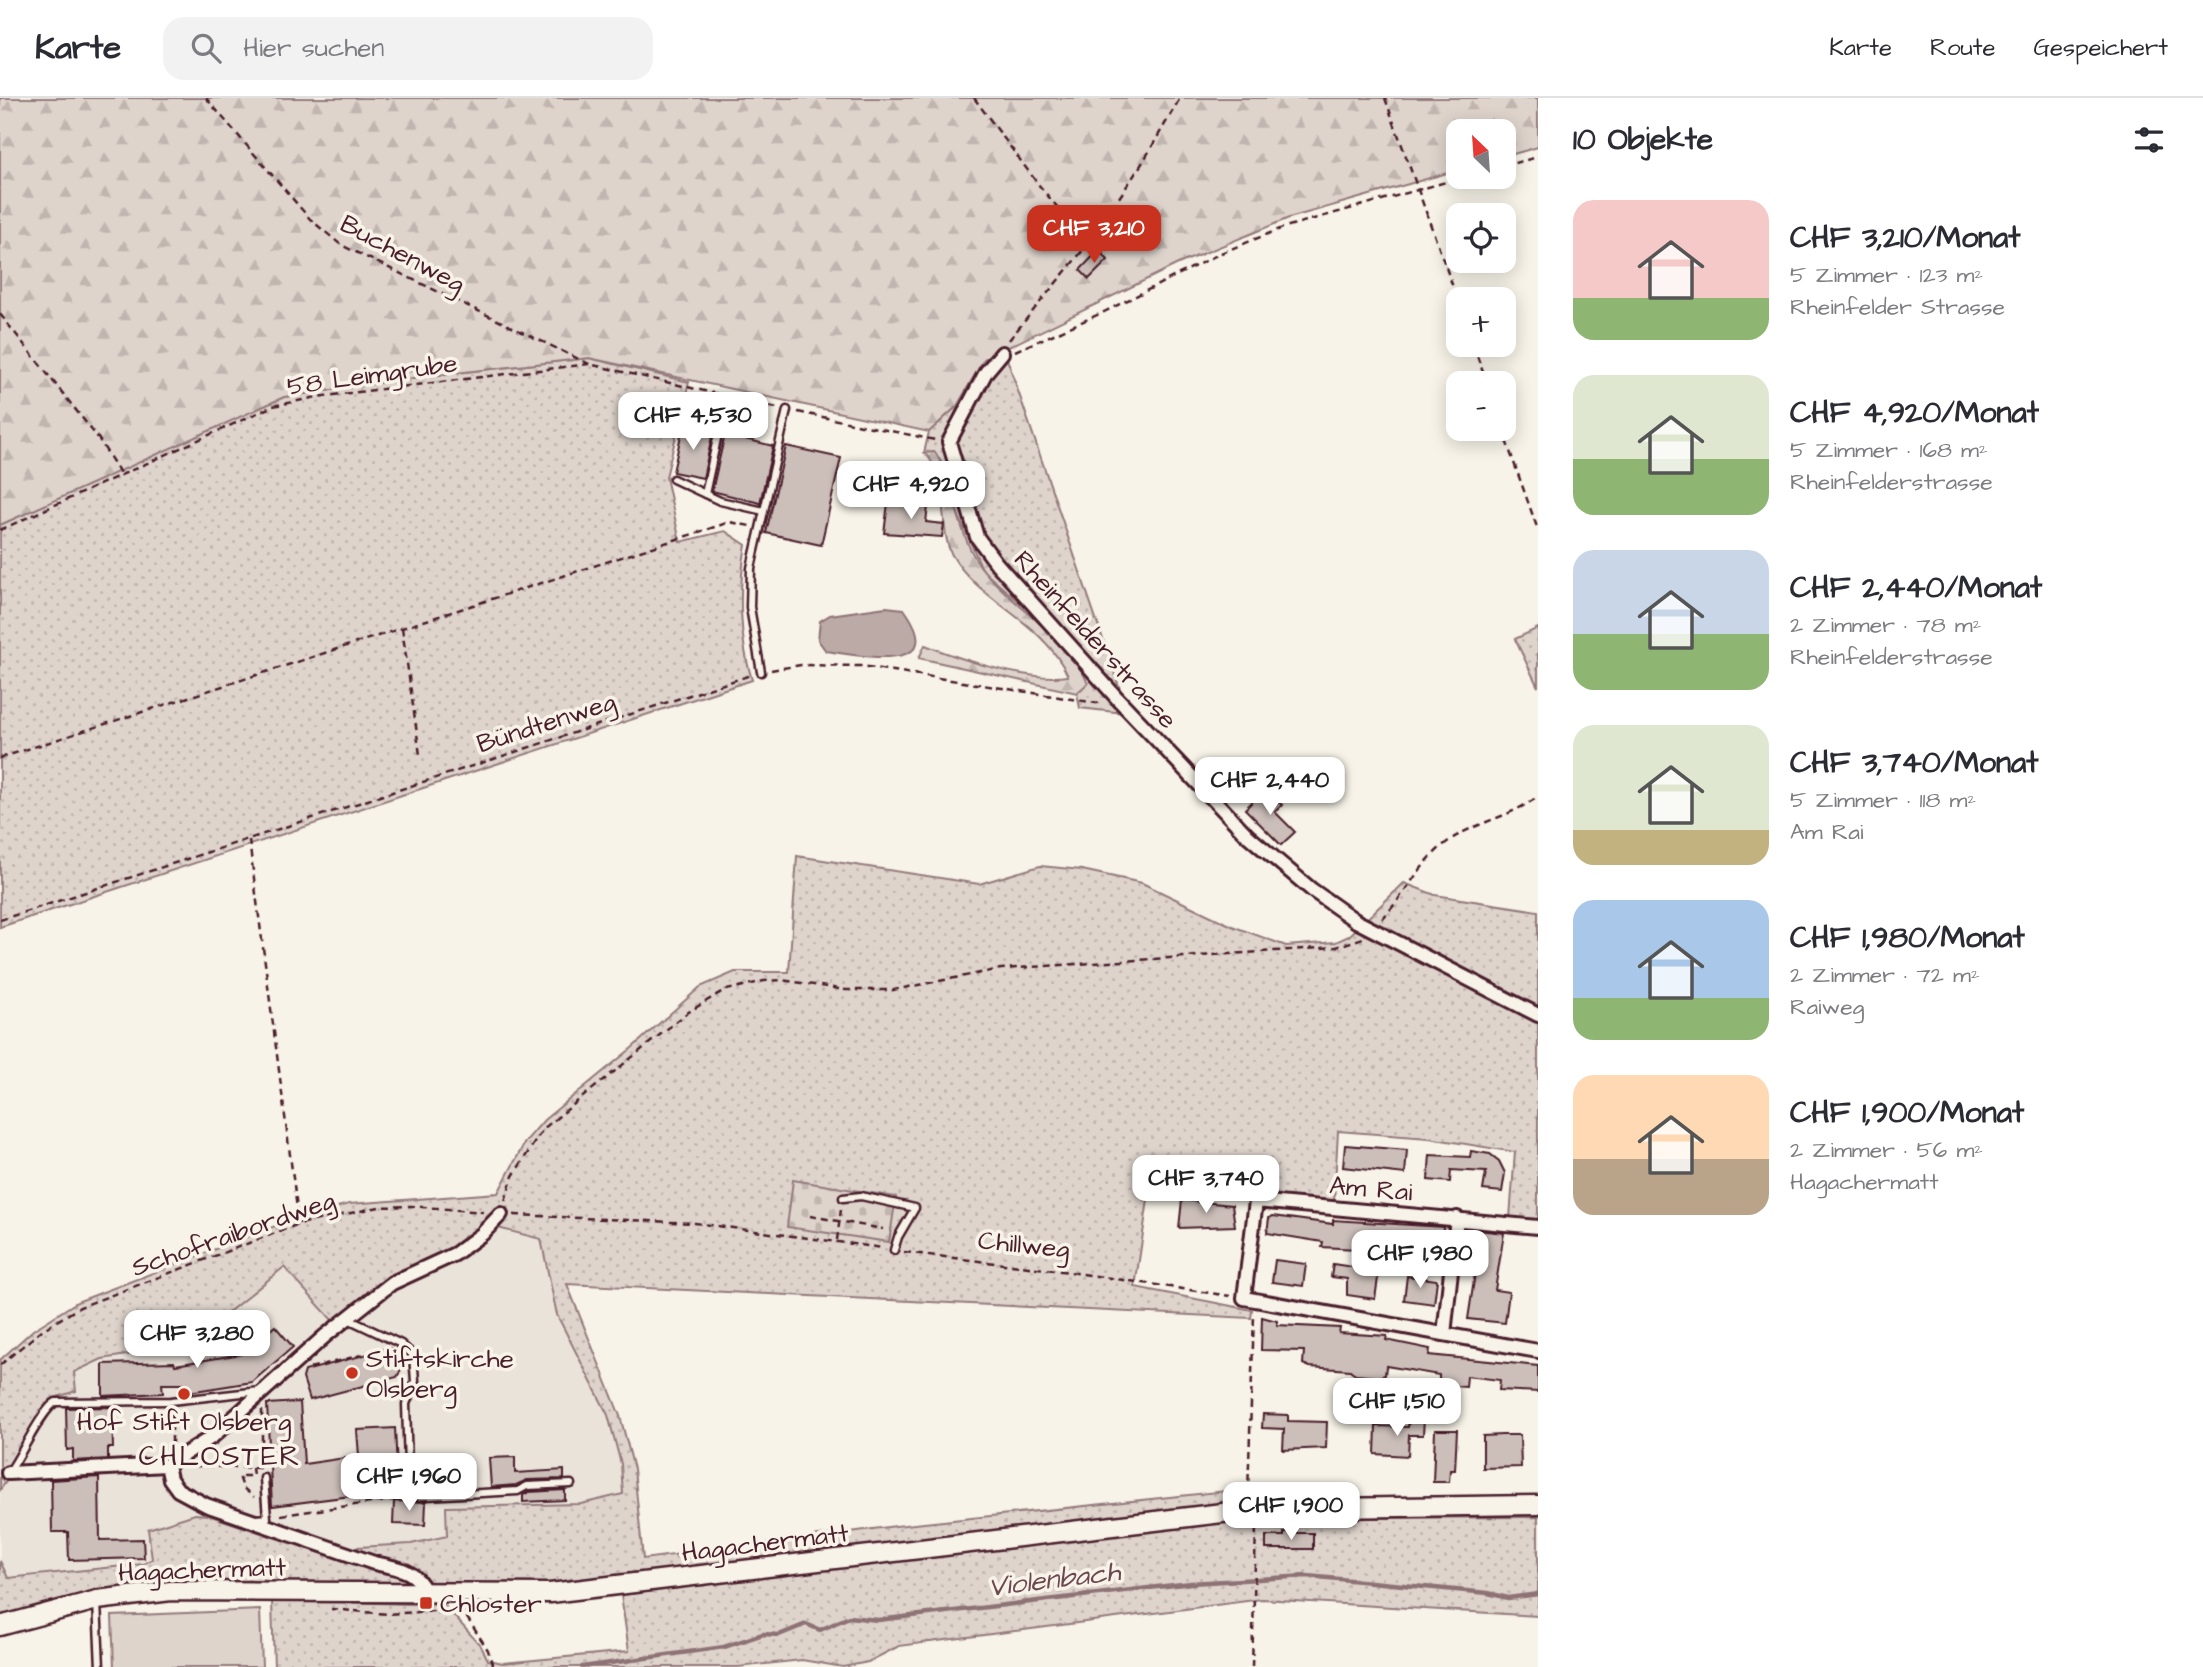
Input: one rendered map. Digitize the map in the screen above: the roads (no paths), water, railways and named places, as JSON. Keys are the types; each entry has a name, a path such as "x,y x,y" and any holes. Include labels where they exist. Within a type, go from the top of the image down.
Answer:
{"street":[{"name":"Rheinfelderstrasse","path":"1002,353 986,372 949,442 977,537 997,564 1117,698 1247,835 1312,890 1356,921 1538,1015"},
{"name":"Am Rai","path":"1444,1334 1250,1300 1256,1201 1538,1227"},
{"path":"8,1473 167,1465 212,1437 261,1391 392,1283 455,1254 482,1234 501,1214"},
{"path":"1457,1219 1444,1334 1538,1351"},
{"path":"167,1465 170,1479 178,1490 206,1506 374,1563 403,1569 418,1577 425,1591"},
{"name":"Hagachermatt","path":"0,1626 97,1600 171,1591 550,1592 670,1581 1252,1510 1538,1506"}],"lane":[{"path":"761,672 750,607 751,568 788,410"},
{"path":"705,494 718,434"},
{"path":"673,478 720,501 764,511"},
{"path":"843,1198 861,1196 915,1208 898,1237 894,1250"},
{"path":"348,1319 401,1344 413,1355 415,1381 406,1404 409,1497 518,1491 527,1486 571,1484"},
{"path":"8,1473 27,1447 47,1406 56,1402 172,1401 261,1391"},
{"path":"248,1520 267,1518 264,1478"},
{"path":"97,1600 100,1667"}],"waterway":[{"name":"Violenbach","path":"582,1667 724,1647 763,1634 779,1635 806,1624 820,1630 849,1617 878,1620 1191,1583 1307,1576 1488,1593 1508,1598 1538,1594"}],"place":[{"name":"Stiftskirche Olsberg","path":"352,1373"},
{"name":"Hof Stift Olsberg","path":"184,1394"},
{"name":"Chloster","path":"426,1603"}],"district":[{"name":"CHLOSTER","path":"220,1455"}]}
